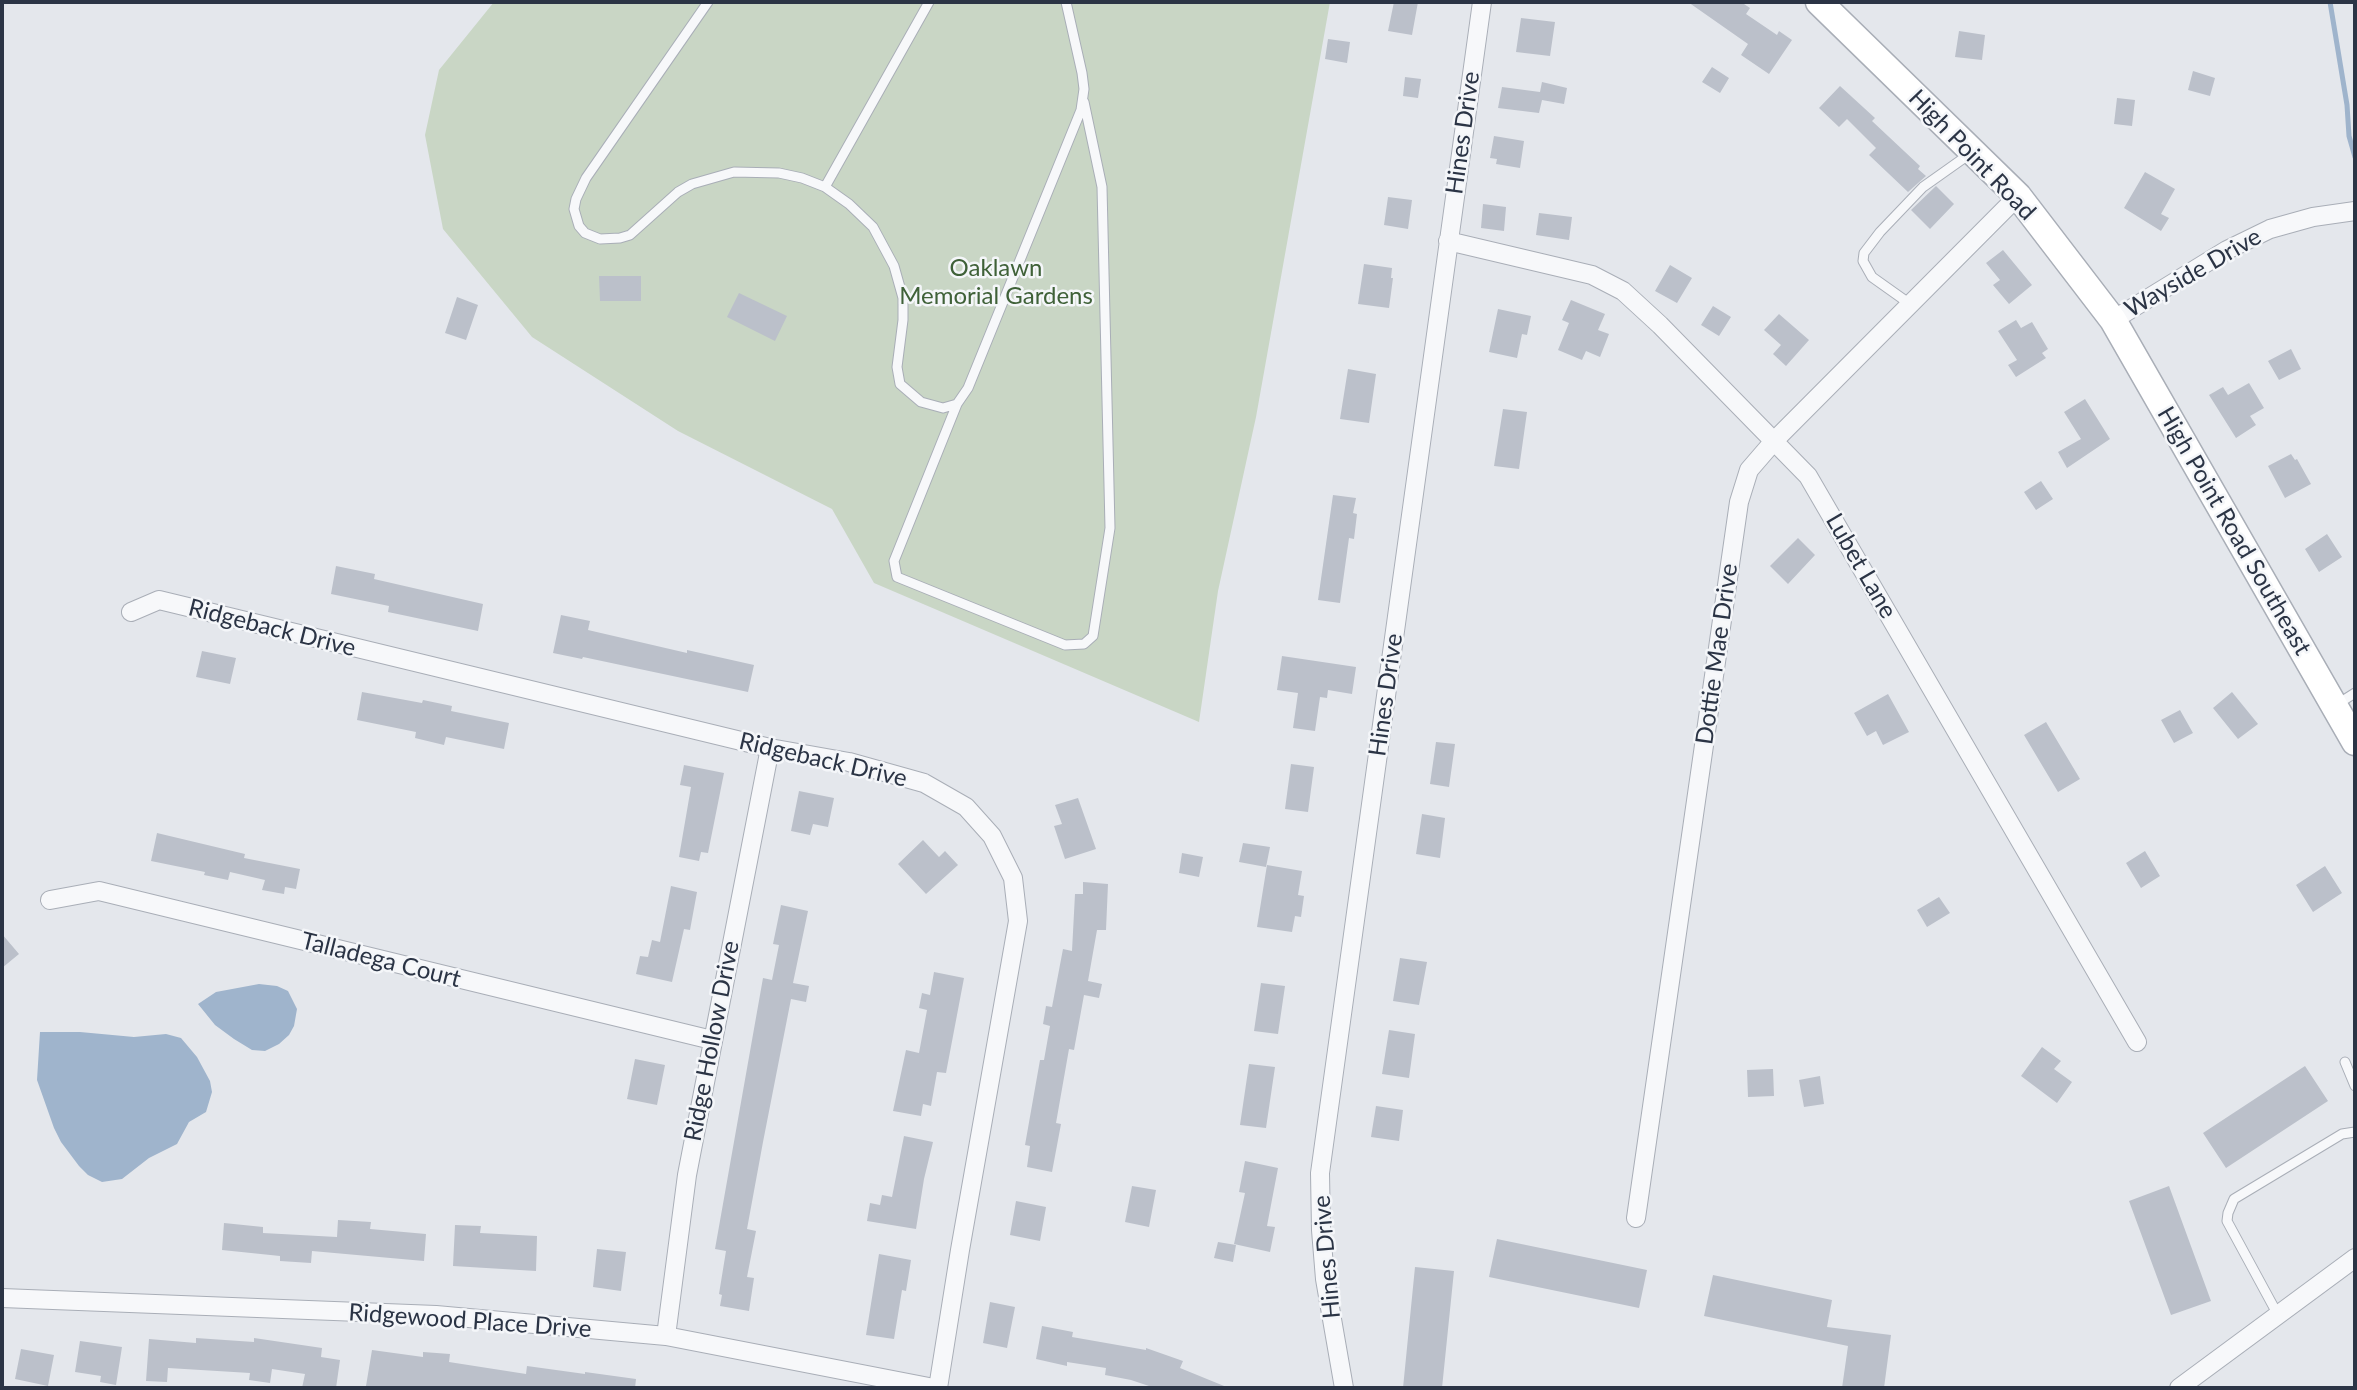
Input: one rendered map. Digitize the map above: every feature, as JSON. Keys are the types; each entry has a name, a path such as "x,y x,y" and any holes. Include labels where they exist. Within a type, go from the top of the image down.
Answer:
{"main road":[{"name":"High Point Road","path":"1819,2 2018,196 2113,320"},
{"name":"High Point Road Southeast","path":"2113,320 2345,699 2355,741"}],"street":[{"name":"Hines Drive","path":"1344,1388 1325,1279 1320,1173 1482,2"},
{"name":"Dottie Mae Drive","path":"1636,1218 1739,502 1749,470 1774,441 2018,196"},
{"name":"Wayside Drive","path":"2113,320 2227,250 2270,229 2313,217 2355,211"},
{"name":"Lubet Lane","path":"1448,242 1592,275 1623,291 1660,325 1808,476 2137,1042"},
{"name":"Ridgeback Drive","path":"131,612 159,600 770,748 849,762 924,783 966,807 992,836 1013,878 1018,921 936,1388"},
{"name":"Ridge Hollow Drive","path":"666,1336 687,1175 770,748"},
{"name":"Talladega Court","path":"50,900 99,891 712,1040"},
{"path":"2179,1388 2355,1258"},
{"name":"Ridgewood Place Drive","path":"2,1298 436,1315 666,1336 936,1388"}],"lane":[{"path":"708,2 586,178 574,209 579,226 585,233 600,239 630,235 678,192 692,184 734,172 779,173 825,187 849,204 873,227 894,267 903,298 903,320 897,360 900,384 913,397 928,406 943,408 957,404"},
{"path":"825,187 929,2"},
{"path":"1066,2 1079,55 1083,100 1102,187 1110,528 1093,636 1084,644 1065,645 897,577 894,561 957,404 973,375 1083,100"},
{"path":"1910,304 1872,277 1863,261 1864,253 1923,187 1973,152"},
{"path":"2344,1062 2355,1086"},
{"path":"2278,1315 2227,1221 2228,1213 2234,1199 2342,1134 2355,1132"}],"green space":[{"name":"Oaklawn Memorial Gardens","path":"494,2 1330,2 1256,417 1218,591 1199,722 874,583 832,509 678,431 532,337 443,229 425,135 439,70"}],"water":[{"path":"259,984 277,986 288,991 297,1009 294,1026 289,1035 265,1051 252,1050 234,1039 215,1025 198,1004 216,992"},
{"path":"40,1032 80,1032 134,1037 166,1034 181,1038 197,1057 210,1081 212,1092 206,1112 189,1122 177,1144 149,1158 122,1179 102,1182 88,1175 79,1166 54,1128 37,1080"}],"building":[{"path":"1394,2 1418,2 1412,35 1388,31"},
{"path":"1688,2 1741,2 1750,8 1746,14 1777,35 1779,31 1792,40 1769,74 1741,55 1748,44"},
{"path":"1521,18 1555,22 1550,56 1516,52"},
{"path":"1959,31 1985,35 1982,60 1955,57"},
{"path":"1328,39 1350,42 1347,63 1325,59"},
{"path":"1712,67 1729,78 1720,93 1702,82"},
{"path":"2193,71 2215,78 2210,96 2188,90"},
{"path":"1405,77 1421,79 1418,98 1403,96"},
{"path":"1542,82 1567,88 1564,104 1542,100 1539,113 1498,108 1502,87 1540,92"},
{"path":"1840,86 1875,118 1872,121 1920,166 1918,169 1926,176 1908,192 1869,155 1876,148 1847,119 1839,127 1819,108"},
{"path":"2117,98 2135,100 2132,126 2114,124"},
{"path":"1494,136 1524,141 1520,168 1496,164 1497,159 1490,158"},
{"path":"2145,172 2175,189 2161,214 2169,218 2161,231 2124,208"},
{"path":"1936,186 1954,204 1930,229 1911,210"},
{"path":"1388,197 1412,200 1408,229 1384,225"},
{"path":"1483,204 1506,207 1504,231 1481,228"},
{"path":"1539,213 1572,217 1569,240 1536,235"},
{"path":"2003,250 2032,285 2009,304 1993,285 2000,280 1986,263"},
{"path":"1364,264 1392,268 1389,308 1358,304"},
{"path":"1670,265 1692,278 1677,303 1655,291"},
{"path":"599,276 641,276 641,301 600,301"},
{"path":"739,293 787,316 775,341 727,317"},
{"path":"457,297 478,305 466,340 445,333"},
{"path":"1571,300 1605,314 1598,330 1609,334 1600,357 1586,351 1582,360 1558,350 1569,323 1562,320"},
{"path":"1713,306 1731,317 1719,336 1701,325"},
{"path":"1498,309 1531,316 1527,335 1522,334 1517,358 1489,352"},
{"path":"1779,314 1809,340 1786,366 1773,354 1781,345 1764,330"},
{"path":"2016,320 2021,328 2032,322 2048,349 2042,353 2046,358 2016,377 2008,365 2017,360 1998,331"},
{"path":"2291,349 2301,369 2279,380 2268,361"},
{"path":"1348,369 1376,374 1369,423 1340,419"},
{"path":"2249,383 2264,408 2250,416 2256,425 2236,438 2209,395 2223,387 2228,395"},
{"path":"2085,399 2110,439 2067,468 2058,452 2081,439 2064,412"},
{"path":"1503,409 1527,412 1519,469 1494,466"},
{"path":"2291,454 2297,459 2311,484 2285,498 2268,466"},
{"path":"2041,481 2053,499 2036,510 2024,492"},
{"path":"1333,495 1356,498 1353,513 1357,514 1354,539 1349,538 1340,603 1318,600"},
{"path":"2327,534 2342,557 2319,572 2305,549"},
{"path":"1798,538 1815,555 1788,584 1770,566"},
{"path":"336,566 375,574 374,579 483,604 478,631 388,612 389,606 331,594"},
{"path":"561,615 590,621 588,630 754,665 748,692 553,653"},
{"path":"202,651 236,658 230,684 196,677"},
{"path":"1282,656 1356,667 1352,694 1328,690 1327,698 1320,697 1315,731 1293,728 1298,693 1277,690"},
{"path":"362,692 452,706 451,711 509,723 504,749 446,737 444,745 415,738 416,732 357,720"},
{"path":"2232,692 2258,724 2238,739 2213,708"},
{"path":"1888,694 1909,732 1883,745 1876,731 1867,736 1854,713"},
{"path":"2180,710 2193,733 2174,743 2161,720"},
{"path":"2046,722 2080,779 2058,792 2024,735"},
{"path":"1436,742 1455,744 1449,787 1430,784"},
{"path":"1291,764 1314,767 1308,812 1285,809"},
{"path":"684,765 724,773 708,853 701,852 699,861 679,857 691,787 680,785"},
{"path":"799,791 834,798 828,827 813,824 810,835 791,831"},
{"path":"1078,798 1096,849 1065,859 1054,826 1062,824 1055,805"},
{"path":"1422,814 1445,818 1440,858 1416,854"},
{"path":"157,833 245,854 244,858 300,869 296,889 285,887 284,894 262,890 265,880 230,872 228,880 204,875 205,872 151,861"},
{"path":"923,840 939,857 945,851 958,865 926,894 898,864"},
{"path":"1243,843 1270,847 1266,867 1239,862"},
{"path":"2145,851 2160,876 2141,888 2126,863"},
{"path":"1182,853 1203,857 1199,877 1179,873"},
{"path":"1267,865 1302,871 1298,895 1304,896 1301,917 1295,916 1292,932 1257,927"},
{"path":"2325,866 2342,893 2313,912 2296,885"},
{"path":"1083,882 1108,884 1106,930 1097,930 1088,981 1102,984 1099,998 1084,995 1074,1050 1069,1049 1056,1123 1061,1124 1052,1172 1027,1167 1030,1146 1025,1145 1040,1060 1044,1060 1050,1026 1043,1024 1046,1006 1052,1007 1063,949 1072,951 1075,894 1083,894"},
{"path":"671,886 697,892 690,930 684,929 672,982 636,974 640,956 648,957 652,940 660,942"},
{"path":"1939,897 1950,913 1927,927 1917,910"},
{"path":"781,905 808,911 793,983 809,986 806,1002 791,999 763,1142 747,1229 756,1231 747,1277 754,1278 749,1311 720,1306 722,1295 719,1294 726,1251 715,1249 763,978 772,980 779,945 773,944"},
{"path":"2,934 19,954 2,968"},
{"path":"1400,958 1427,962 1419,1005 1393,1001"},
{"path":"934,972 964,978 946,1073 937,1072 931,1106 923,1104 921,1116 893,1111 906,1050 919,1053 927,1010 919,1008 922,993 930,995"},
{"path":"1261,983 1285,986 1278,1034 1254,1031"},
{"path":"1389,1030 1415,1034 1409,1078 1382,1074"},
{"path":"2042,1047 2061,1061 2054,1069 2072,1082 2057,1103 2021,1076"},
{"path":"635,1059 665,1065 657,1105 627,1099"},
{"path":"1249,1064 1275,1067 1266,1128 1240,1125"},
{"path":"2305,1066 2328,1101 2226,1168 2203,1133"},
{"path":"1773,1069 1774,1096 1748,1097 1747,1070"},
{"path":"1820,1076 1824,1104 1804,1107 1799,1080"},
{"path":"1376,1106 1403,1110 1399,1141 1371,1137"},
{"path":"904,1136 933,1142 916,1229 867,1221 870,1203 880,1205 882,1195 892,1197"},
{"path":"1245,1161 1278,1168 1267,1226 1275,1227 1270,1252 1234,1244 1245,1193 1239,1192"},
{"path":"1132,1186 1156,1190 1149,1227 1125,1222"},
{"path":"2169,1186 2211,1301 2171,1315 2129,1201"},
{"path":"1016,1201 1046,1207 1040,1241 1010,1235"},
{"path":"338,1220 371,1222 370,1229 426,1234 424,1261 312,1251 311,1263 280,1261 280,1256 222,1250 224,1223 263,1227 263,1233 337,1237"},
{"path":"455,1225 481,1226 480,1233 537,1236 536,1271 453,1266"},
{"path":"1497,1239 1647,1270 1639,1308 1489,1277"},
{"path":"1218,1242 1236,1245 1233,1262 1214,1258"},
{"path":"597,1249 626,1252 621,1291 593,1287"},
{"path":"879,1254 911,1260 906,1291 902,1290 894,1339 866,1335"},
{"path":"1415,1267 1454,1271 1442,1388 1403,1388"},
{"path":"1713,1275 1832,1300 1827,1327 1891,1335 1884,1388 1842,1388 1848,1346 1704,1316"},
{"path":"990,1302 1015,1307 1007,1348 983,1343"},
{"path":"1042,1326 1073,1332 1072,1337 1146,1348 1183,1361 1180,1368 1229,1388 1155,1388 1105,1375 1106,1368 1067,1362 1067,1366 1036,1359"},
{"path":"196,1338 254,1342 254,1338 322,1348 321,1357 340,1360 336,1388 302,1388 305,1374 272,1369 270,1383 249,1380 250,1373 168,1368 167,1382 146,1381 149,1339 196,1343"},
{"path":"80,1341 122,1347 116,1385 100,1382 101,1376 75,1372"},
{"path":"21,1349 54,1355 48,1386 15,1379"},
{"path":"372,1350 423,1357 423,1352 450,1354 449,1362 526,1374 527,1366 636,1379 635,1388 366,1386"}],"waterway":[{"path":"2330,2 2347,105 2349,136 2355,157"}]}
